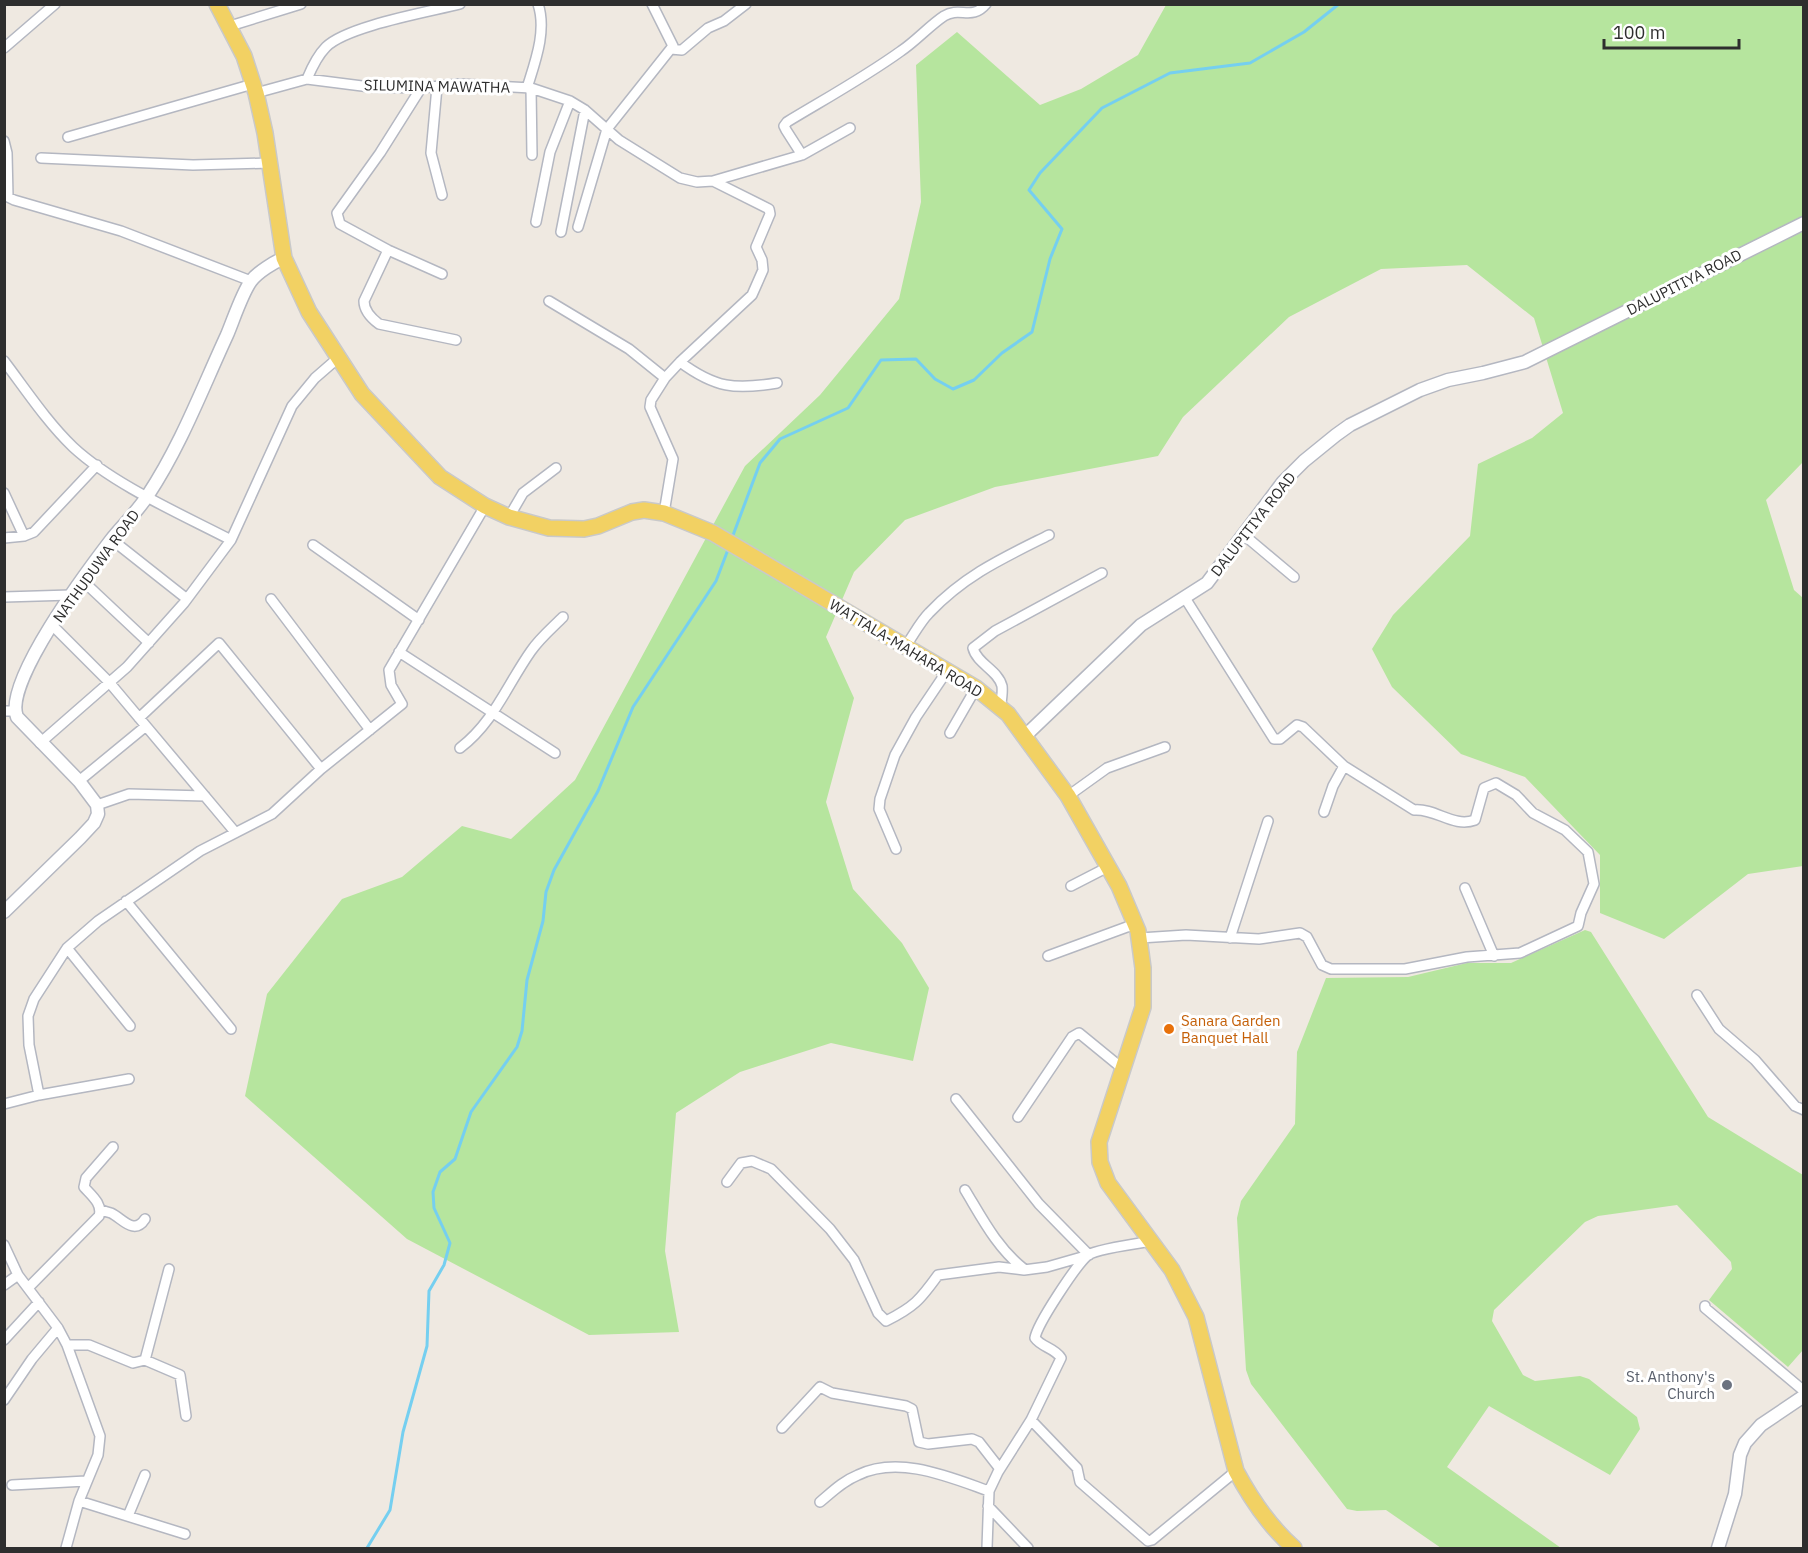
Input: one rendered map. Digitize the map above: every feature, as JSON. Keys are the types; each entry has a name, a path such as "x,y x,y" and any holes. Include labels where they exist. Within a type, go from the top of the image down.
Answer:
{"main road":[{"name":"WATTALA-MAHARA ROAD","path":"217,4 244,56 255,89 270,163 284,258 309,312 362,394 440,477 485,506 509,517 549,528 570,530 598,526 632,512 644,510 664,513 713,532 976,688 1000,710 1008,714 1068,796 1119,886 1137,931 1143,968 1143,1007 1099,1142 1100,1162 1108,1183 1172,1270 1196,1317 1236,1471 1288,1547"}],"street":[{"path":"4,48 55,4"},
{"path":"230,26 301,4"},
{"path":"307,79 316,58 328,45 363,28 460,4"},
{"path":"532,155 529,88 539,48 541,14 538,4"},
{"path":"578,227 607,129 673,46 652,4"},
{"path":"671,49 682,50 708,28 724,21 746,4"},
{"path":"802,155 784,126 787,122 901,51 945,15 955,12 973,14 986,4"},
{"name":"SILUMINA MAWATHA","path":"68,137 255,89 307,79 370,87 422,88 459,84 529,88 570,101 620,140 680,178 697,182 713,181 770,209 756,247 762,260 763,270 752,295 680,362 665,378 651,400 650,407 673,459 664,513"},
{"path":"437,87 431,153 442,195"},
{"path":"422,88 380,153 337,213 340,224 388,250 442,274"},
{"path":"536,222 550,152 570,101"},
{"path":"561,232 585,111"},
{"path":"713,181 802,155 850,128"},
{"path":"4,141 7,153 8,196 14,200 121,231 251,281"},
{"path":"41,158 193,165 270,163"},
{"name":"DALUPITIYA ROAD","path":"1025,736 1141,625 1207,583 1283,482 1304,461 1350,425 1448,380 1524,362 1803,223"},
{"path":"388,250 364,301 364,307 372,319 379,324 456,340"},
{"name":"NATHUDUWA ROAD","path":"97,805 79,781 10,711 24,675 71,595 111,540 147,497 169,461 251,281 284,258"},
{"path":"549,301 629,349 665,378"},
{"path":"40,743 127,667 187,599 231,540 292,406 315,378 338,358"},
{"path":"4,361 57,430 75,448 147,497 231,540"},
{"path":"680,362 694,372 723,386 747,388 777,383"},
{"path":"4,538 24,537 34,532 97,465"},
{"path":"509,517 523,493 556,468"},
{"path":"4,493 24,537"},
{"path":"39,1095 29,1045 28,1016 34,999 67,948 98,921 200,851 272,814 321,769 402,704 391,685 389,670 485,506"},
{"path":"905,647 928,614 968,578 982,568 1049,535"},
{"path":"1244,535 1294,577"},
{"path":"111,540 187,599"},
{"path":"313,545 419,620"},
{"path":"1000,710 1002,686 998,678 975,654 973,648 995,632 1102,573"},
{"path":"82,580 149,643"},
{"path":"4,597 71,595"},
{"path":"1048,956 1137,931 1259,939 1300,933 1308,937 1322,965 1331,969 1405,969 1467,957 1520,953 1578,926 1581,913 1594,884 1588,852 1565,830 1533,813 1516,795 1496,783 1484,788 1475,820 1467,823 1452,821 1425,809 1414,810 1344,766 1303,727 1297,725 1280,738 1274,739 1185,598"},
{"path":"271,599 370,730"},
{"path":"460,748 476,736 494,714 532,650 563,617"},
{"path":"52,625 109,682 235,832"},
{"path":"139,718 219,643 321,769"},
{"path":"399,652 555,753"},
{"path":"896,849 879,809 880,800 895,755 916,717 947,671"},
{"path":"950,733 976,688"},
{"path":"79,781 146,726"},
{"path":"1068,796 1107,768 1165,747"},
{"path":"1324,812 1333,786 1344,766"},
{"path":"4,912 94,823 98,814 97,805 129,794 205,796"},
{"path":"1230,938 1268,821"},
{"path":"1071,886 1108,867"},
{"path":"1465,888 1494,956"},
{"path":"126,901 231,1029"},
{"path":"67,948 130,1026"},
{"path":"1697,995 1719,1029 1755,1060 1795,1106 1803,1110"},
{"path":"1018,1117 1072,1037 1079,1034 1124,1069"},
{"path":"4,1104 39,1095 129,1079"},
{"path":"956,1099 1039,1204 1089,1255"},
{"path":"28,1288 99,1216 101,1210 98,1203 84,1187 86,1178 113,1148"},
{"path":"727,1182 741,1162 752,1161 771,1169 830,1229 854,1260 878,1313 886,1321 907,1311 920,1301 938,1275 999,1267 1024,1270 1047,1267 1152,1241"},
{"path":"965,1190 988,1229 1011,1260 1024,1270"},
{"path":"101,1210 112,1214 126,1225 136,1226 145,1219"},
{"path":"4,1245 18,1275 68,1345 100,1436 98,1455 86,1481 66,1548"},
{"path":"987,1548 989,1491 1031,1420 1060,1358 1058,1354 1038,1343 1035,1338 1036,1330 1089,1255"},
{"path":"145,1360 169,1269"},
{"path":"4,1285 18,1275"},
{"path":"4,1340 39,1302"},
{"path":"1705,1306 1803,1391"},
{"path":"4,1400 32,1359 58,1328"},
{"path":"68,1345 89,1345 133,1363 145,1360 180,1375 186,1416"},
{"path":"782,1428 820,1387 832,1393 906,1406 912,1409 919,1442 928,1444 972,1439 979,1442 1000,1469"},
{"path":"1718,1548 1735,1494 1740,1455 1745,1443 1761,1425 1803,1396"},
{"path":"1031,1420 1077,1468 1080,1482 1148,1541 1236,1471"},
{"path":"820,1502 841,1484 860,1473 892,1467 927,1470 989,1491"},
{"path":"128,1516 145,1475"},
{"path":"12,1485 86,1481"},
{"path":"79,1502 185,1534"},
{"path":"988,1506 1028,1548"}],"green space":[{"path":"1166,5 1803,5 1803,462 1766,500 1794,590 1803,598 1803,866 1748,874 1664,939 1600,913 1600,855 1525,777 1461,754 1392,687 1372,649 1393,615 1470,536 1478,464 1532,438 1563,413 1534,318 1467,265 1381,269 1289,317 1183,417 1158,456 995,487 905,520 854,572 826,637 854,698 826,802 853,889 902,943 929,988 913,1061 831,1043 740,1072 676,1113 665,1251 679,1332 589,1335 407,1239 245,1096 267,994 342,899 402,877 462,826 511,839 575,780 745,466 820,395 899,299 921,202 916,65 957,32 1040,105 1081,89 1138,55"},
{"path":"1585,930 1591,932 1708,1117 1803,1175 1803,1350 1788,1367 1709,1300 1732,1269 1731,1262 1677,1205 1598,1216 1585,1222 1494,1310 1492,1321 1523,1375 1535,1381 1580,1376 1589,1379 1637,1417 1640,1429 1610,1475 1489,1406 1447,1467 1561,1548 1441,1548 1386,1510 1347,1509 1251,1384 1246,1370 1237,1218 1241,1201 1295,1124 1297,1052 1326,978 1408,977 1467,963 1511,963"}],"waterway":[{"path":"732,538 760,463 780,439 848,408 881,360 916,359 935,379 953,389 974,380 1002,353 1032,332 1050,259 1062,229 1029,190 1040,173 1102,108 1170,73 1250,63 1304,32 1339,4"},
{"path":"367,1548 390,1510 403,1432 427,1346 429,1291 444,1265 450,1243 434,1208 433,1192 440,1172 455,1159 471,1112 517,1047 522,1031 527,980 543,921 546,892 554,870 598,791 633,707 716,581 729,547"}],"place":[{"name":"Sanara Garden Banquet Hall","path":"1169,1029"},
{"name":"St. Anthony's Church","path":"1727,1385"}]}
